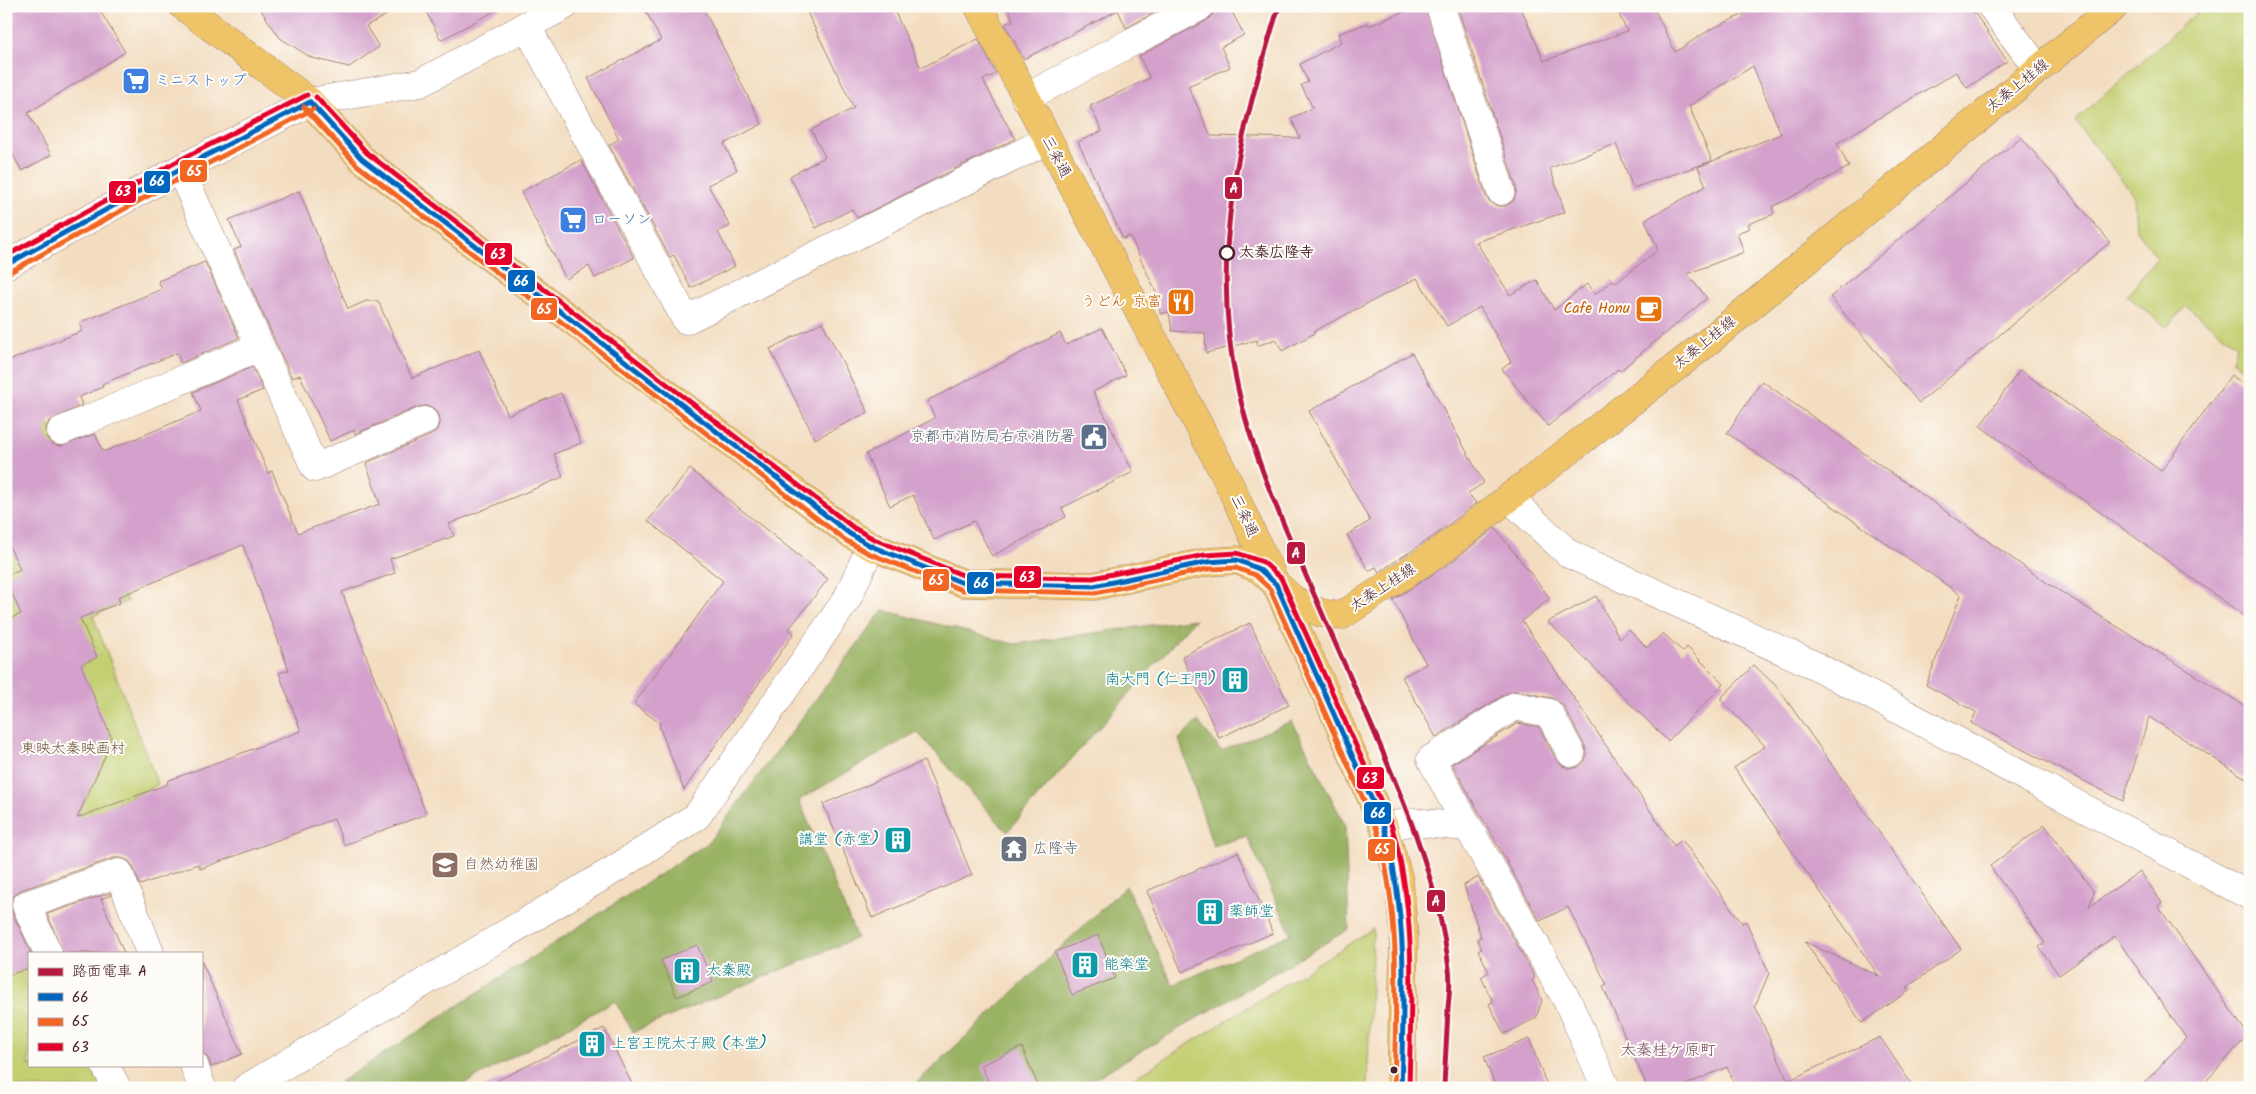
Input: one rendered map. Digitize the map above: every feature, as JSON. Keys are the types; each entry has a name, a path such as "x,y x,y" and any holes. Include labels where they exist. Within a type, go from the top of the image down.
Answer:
{"main road":[{"name":"太秦上桂線","path":"182,6 310,102 362,159 850,534 871,546 964,583 1094,586 1207,562 1236,560 1259,569 1294,600 1321,613 1341,616 1443,549 1704,345 2115,6"},
{"name":"三条通","path":"978,6 1226,478 1276,584 1384,827 1398,880 1404,938 1402,1088"}],"street":[{"path":"6,265 180,169 310,102 420,83 526,24 564,6"},
{"path":"1440,6 1501,191"},
{"path":"1991,6 2038,70"},
{"path":"1026,98 1199,7"},
{"path":"526,24 686,320 1048,140"},
{"path":"180,169 315,468 424,421"},
{"path":"61,430 259,347"},
{"path":"1509,498 1569,554 1812,664 2250,896"},
{"path":"246,1088 615,869 697,816 847,599 871,546"},
{"path":"1571,753 1549,713 1515,706 1431,759 1568,1002 1606,1088"},
{"path":"1384,827 1411,822 1468,827"},
{"path":"48,952 26,906 119,873 150,952"},
{"path":"106,1066 117,1088"},
{"path":"194,1066 202,1088"}],"green space":[{"path":"2204,6 2250,6 2250,374 2232,361 2237,345 2186,306 2167,327 2127,296 2157,258 2136,229 2134,195 2075,121"},
{"name":"東映太秦映画村","path":"38,399 127,601 93,616 158,785 6,852 6,412"},
{"path":"883,610 1014,644 1195,619 1007,832 917,732 799,800 857,938 633,1032 615,1001 457,1088 331,1088 708,843"},
{"path":"1198,721 1221,751 1292,721 1345,825 1349,929 1078,1088 911,1088 1126,886 1173,985 1291,934 1247,836 1213,846 1179,739"},
{"path":"6,893 34,952 28,952 28,1066 90,1066 102,1088 6,1088"},
{"path":"1373,929 1367,1088 1118,1088"}],"building":[{"path":"6,6 97,6 125,52 28,113 51,155 22,171 6,143"},
{"path":"258,6 403,6 366,26 379,47 349,67 312,58 280,38"},
{"path":"423,6 504,6 441,40"},
{"path":"643,6 702,6 762,124 724,144 737,170 708,185 730,226 718,232 735,266 691,288 674,255 670,257 609,145 619,139 588,78 661,40"},
{"path":"804,6 892,6 921,68 978,39 996,74 983,80 1015,139 857,218 852,209 816,228 790,176 825,157 811,130 854,108"},
{"path":"1007,6 1167,6 1126,28 1118,10 1024,59 1005,24 1013,20"},
{"path":"1214,6 1229,6 1244,35 1221,47 1230,67 1188,86 1211,136 1300,138 1291,118 1313,108 1301,85 1308,82 1300,64 1341,42 1338,34 1368,23 1369,26 1418,6 1425,6 1486,196 1491,203 1498,206 1506,206 1513,201 1516,194 1516,186 1457,6 1520,6 1544,61 1627,31 1615,6 1653,6 1675,52 1711,29 1762,6 1970,6 2007,61 1967,88 1956,72 1837,143 1849,167 1772,207 1774,214 1748,224 1750,228 1737,233 1744,252 1687,274 1707,298 1620,371 1618,369 1548,426 1502,369 1511,362 1480,307 1447,326 1417,278 1314,331 1315,333 1282,351 1276,339 1257,346 1257,340 1206,353 1205,333 1172,331 1169,312 1160,314 1159,299 1130,236 1123,239 1078,142 1102,131 1090,106 1150,78 1139,56 1206,21 1212,15","holes":["1753,66 1781,134 1698,167 1706,186 1645,220 1658,250 1616,283 1613,280 1595,294 1587,284 1554,310 1537,280 1510,295 1476,242 1565,212 1550,168 1616,144 1633,188 1712,161 1689,106"]},
{"path":"2021,137 2110,242 1919,403 1830,297"},
{"name":"ローソン","path":"581,160 634,258 595,278 589,266 566,279 521,192"},
{"path":"299,191 348,309 366,301 378,301 412,378 479,350 508,415 561,393 581,443 554,454 563,477 449,524 454,536 390,559 395,573 342,592 426,814 344,845 334,819 200,869 198,864 140,885 129,861 114,858 21,890 14,896 11,904 12,912 31,952 28,952 28,968 6,976 6,717 10,708 6,700 6,620 21,614 6,580 6,576 20,569 6,539 6,362 82,331 79,323 162,289 158,281 205,262 239,338 181,363 177,353 102,384 103,387 79,397 82,405 49,421 46,429 47,438 52,444 60,446 95,434 103,451 106,451 201,411 193,392 252,367 263,390 238,400 268,473 272,471 298,533 380,504 366,463 431,435 437,430 439,423 438,415 433,408 426,406 418,407 355,434 354,430 330,441 300,375 292,378 234,250 241,247 229,220","holes":["243,545 289,670 279,673 301,731 167,781 168,784 77,818 111,743 111,737 81,665 97,657 80,618 120,603 118,597"]},
{"path":"822,322 868,412 815,439 770,349"},
{"path":"1102,328 1126,375 1093,392 1133,472 1062,508 1066,517 992,556 974,521 934,540 913,495 890,506 866,454 935,418 927,401 1060,333 1066,345"},
{"path":"1412,353 1484,483 1468,493 1476,503 1434,536 1379,572 1376,567 1369,571 1347,535 1370,521 1309,411"},
{"path":"2020,370 2161,471 2231,375 2250,388 2250,620 1980,426"},
{"path":"1762,381 2047,583 2250,709 2250,781 2149,717 2123,801 1971,723 1976,712 1926,685 1961,595 1727,433"},
{"path":"690,469 828,579 789,629 794,633 684,790 659,726 661,724 634,704 723,581 648,521"},
{"path":"1495,528 1550,598 1522,621 1674,846 1682,840 1742,923 1746,921 1769,973 1755,1006 1788,1081 1880,1037 1914,1088 1736,1088 1727,1067 1678,1088 1648,1088 1603,987 1607,985 1568,907 1540,921 1452,764 1518,723 1539,727 1557,761 1570,769 1578,767 1585,761 1587,754 1585,746 1563,705 1552,698 1518,691 1507,693 1436,737 1402,677 1426,664 1393,600 1453,561"},
{"path":"1596,596 1620,639 1629,630 1647,648 1663,633 1683,652 1687,647 1724,684 1668,741 1548,622"},
{"name":"南大門 (仁王門)","path":"1250,623 1289,705 1219,738 1182,656"},
{"path":"1754,665 1778,688 1961,949 1906,988 1910,990 1862,1023 1805,942 1879,976 1734,768 1765,746 1720,699"},
{"name":"講堂 (赤堂)","path":"924,761 972,875 872,918 823,804"},
{"path":"2045,825 2094,892 2089,907 2140,871 2162,903 2158,906 2248,1035 2200,1088 2140,1088 2186,1038 2115,936 2059,975 2039,947 2045,943 1990,866"},
{"name":"薬師堂","path":"1238,852 1273,933 1182,972 1147,891"},
{"path":"1478,877 1535,978 1532,980 1542,1000 1536,1018 1504,1034 1489,1004 1493,1002 1481,977 1489,972 1478,950 1482,949 1477,939 1481,937 1464,885"},
{"path":"110,893 111,895 101,899 124,952 63,952 47,914"},
{"name":"能楽堂","path":"1098,935 1115,978 1072,995 1055,952"},
{"name":"太秦殿","path":"697,945 713,982 677,997 661,960"},
{"path":"202,962 242,1054 211,1067 209,1059 202,1053"},
{"name":"上宮王院太子殿 (本堂)","path":"604,1028 634,1088 482,1088"},
{"path":"1529,1039 1548,1088 1496,1088 1484,1057"},
{"path":"1022,1047 1039,1088 991,1088 981,1065"}],"tram line":[{"name":"A","path":"1279,6 1245,127 1231,208 1226,291 1233,363 1246,420 1264,475 1395,782 1429,874 1444,937 1450,974 1444,1088"}],"transit line":[{"name":"63","path":"6,256 176,162 307,95"},
{"name":"63","path":"316,97 367,153 854,528 874,539 965,576 1093,578 1205,555 1237,553 1263,562 1281,578 1391,824 1399,856 1409,922 1411,988 1409,1088"},
{"name":"66","path":"310,102 362,159 850,534 871,546 963,583 1094,586 1207,562 1237,560 1259,569 1276,584 1384,827 1392,860 1401,925 1403,957 1401,1088"},
{"name":"66","path":"6,265 180,169 310,102"},
{"name":"65","path":"304,107 357,165 845,540 868,553 962,590 1095,593 1208,569 1236,568 1255,575 1270,589 1377,830 1385,862 1393,926 1396,990 1394,1088"},
{"name":"65","path":"10,272 184,176 313,109"}],"place":[{"name":"ミニストップ","path":"136,81"},
{"name":"ローソン","path":"573,220"},
{"name":"太秦広隆寺","path":"1227,253"},
{"name":"うどん 京富","path":"1181,302"},
{"name":"Cafe Honu","path":"1649,309"},
{"name":"京都市消防局右京消防署","path":"1094,437"},
{"name":"南大門 (仁王門)","path":"1235,680"},
{"name":"講堂 (赤堂)","path":"898,840"},
{"name":"広隆寺","path":"1014,849"},
{"name":"自然幼稚園","path":"445,865"},
{"name":"薬師堂","path":"1210,912"},
{"name":"能楽堂","path":"1085,965"},
{"name":"太秦殿","path":"687,971"},
{"name":"上宮王院太子殿 (本堂)","path":"592,1044"}],"district":[{"name":"太秦桂ケ原町","path":"1668,1050"}]}
